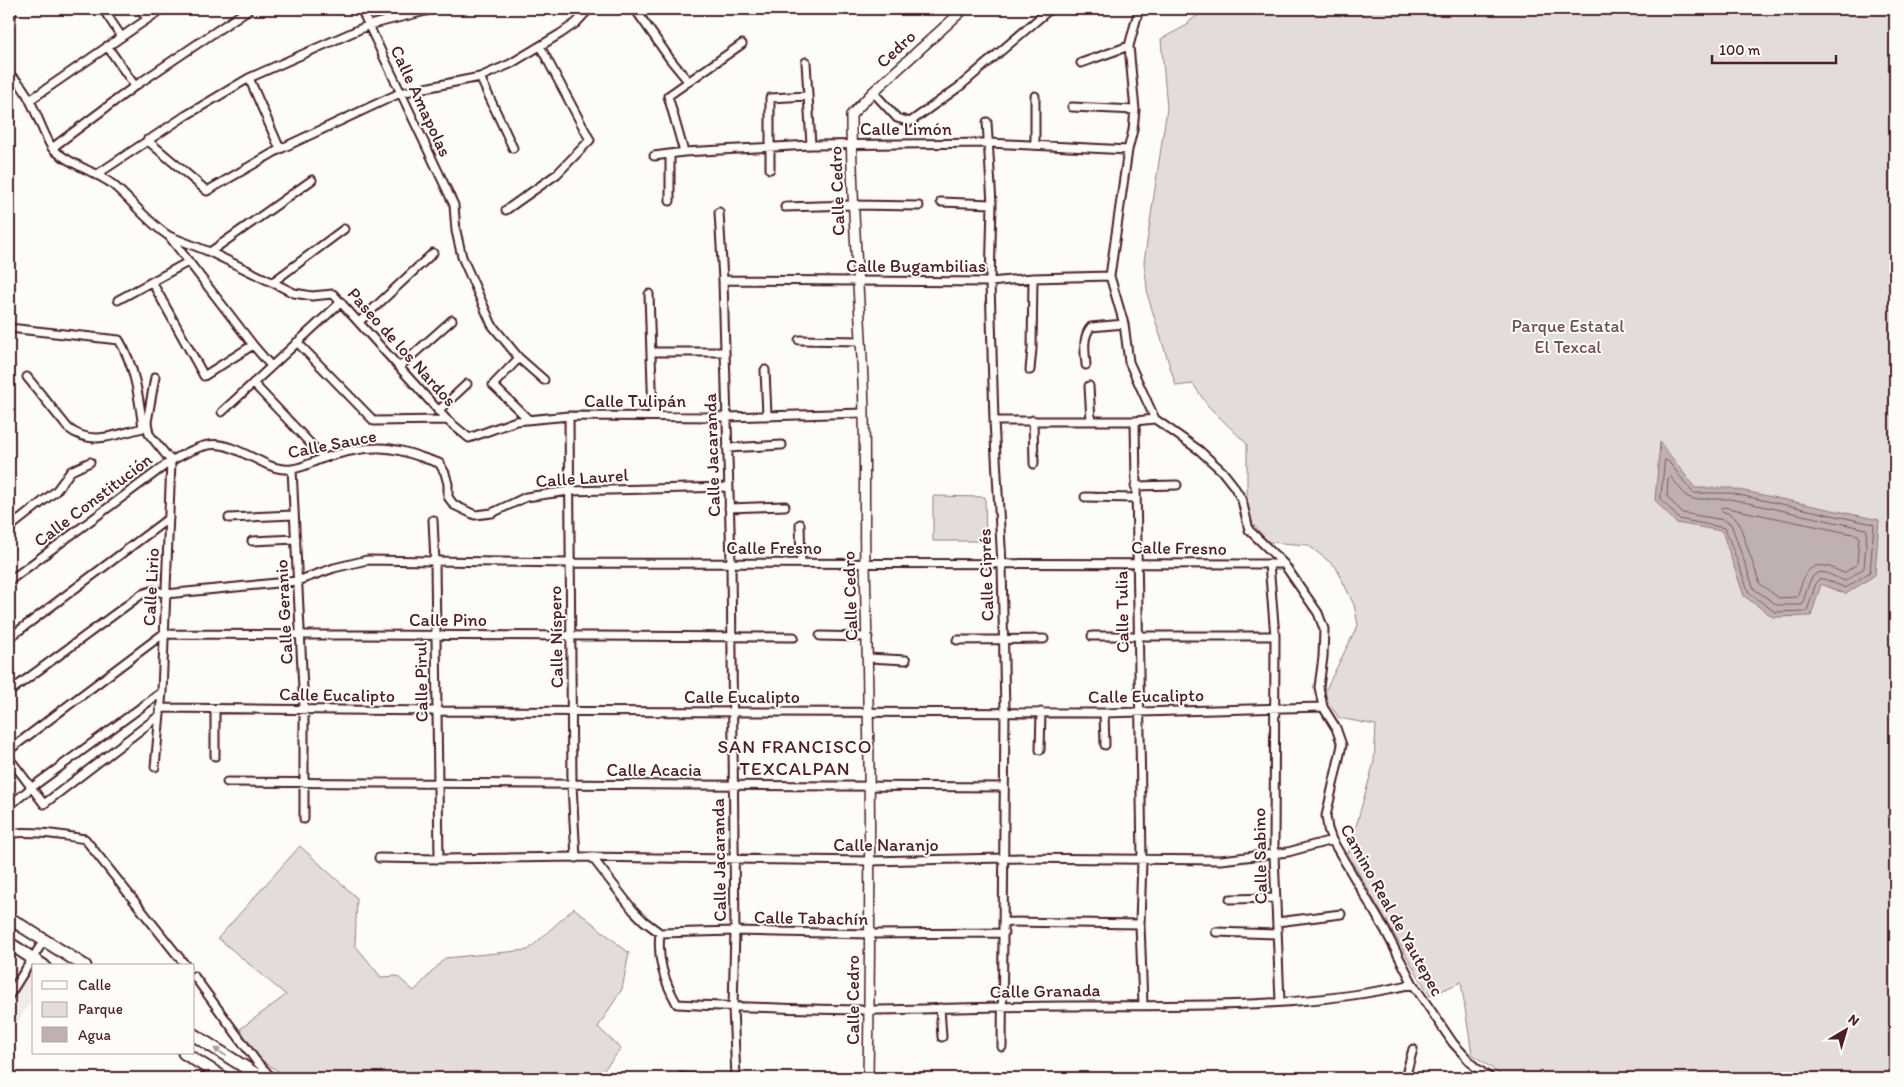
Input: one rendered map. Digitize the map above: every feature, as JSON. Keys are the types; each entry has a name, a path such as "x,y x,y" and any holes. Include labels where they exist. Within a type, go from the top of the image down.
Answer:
{"main road":[{"path":"9,19 10,9"},
{"path":"9,918 82,964"},
{"path":"9,943 41,964"},
{"path":"195,1036 262,1078"},
{"path":"186,1054 224,1078"}],"street":[{"path":"103,9 121,36"},
{"path":"140,9 147,18"},
{"path":"30,100 162,9"},
{"path":"52,148 135,86 249,9"},
{"name":"Calle Amapolas","path":"361,9 454,205 456,231 462,257 492,326 519,358"},
{"path":"96,175 184,116 249,78 369,26 434,9"},
{"path":"147,140 207,191 280,149 400,93 480,77 510,64 576,22 590,9"},
{"path":"635,9 688,82"},
{"name":"Cedro","path":"851,115 873,92 964,9"},
{"path":"873,92 897,118 910,122 959,87 1050,9"},
{"path":"994,421 1135,421 1154,419 1129,362 1124,324 1110,276 1128,150 1133,130 1135,110 1130,46 1139,9"},
{"path":"684,152 668,96 742,44"},
{"path":"107,46 135,86"},
{"path":"506,210 558,174 590,140 540,46"},
{"path":"1081,63 1130,46"},
{"path":"806,62 811,145"},
{"path":"9,75 17,79 30,100 39,125 52,148 112,184 159,229 169,236 271,366"},
{"path":"480,77 513,148"},
{"path":"249,78 280,149"},
{"path":"770,169 770,98 808,96"},
{"path":"1035,96 1035,144"},
{"path":"1072,106 1135,110"},
{"name":"Calle Cedro","path":"851,115 856,281 864,413 865,563 870,712 867,1077"},
{"name":"Calle Ciprés","path":"987,122 992,204 990,282 994,421 1004,639 1002,1047"},
{"name":"Calle Limón","path":"654,156 770,146 851,144 1035,144 1128,150"},
{"path":"670,154 670,201"},
{"path":"210,252 312,180"},
{"path":"941,202 992,204"},
{"path":"785,207 919,206"},
{"name":"Calle Jacaranda","path":"719,212 723,280 731,563 736,1078"},
{"path":"273,282 344,229"},
{"name":"Paseo de los Nardos","path":"169,236 210,252 294,293 312,296 333,294 438,411 469,438"},
{"path":"359,322 433,253"},
{"path":"118,300 188,262"},
{"name":"Calle Bugambilias","path":"723,280 990,282 1033,278 1110,276"},
{"path":"1030,370 1033,278"},
{"path":"152,282 204,376 253,345"},
{"path":"649,294 652,352 652,416"},
{"path":"222,412 341,302"},
{"path":"399,367 452,320"},
{"path":"1086,365 1084,350 1087,332 1091,327 1124,324"},
{"path":"9,328 119,340 127,352 139,398 142,428 104,439 89,438 75,433 68,428 27,377"},
{"path":"799,340 860,341"},
{"path":"298,342 374,421 447,420"},
{"path":"652,352 724,352"},
{"path":"528,419 493,385 519,358 544,380"},
{"path":"765,370 767,414"},
{"path":"155,377 147,422 149,434 171,461"},
{"path":"253,383 324,458"},
{"path":"438,411 467,384"},
{"path":"1089,386 1091,421"},
{"name":"Calle Tulipán","path":"469,438 516,421 569,416 726,416 864,413"},
{"name":"Calle Níspero","path":"569,416 572,785 576,858"},
{"name":"Camino Real de Yautepec","path":"1154,419 1199,450 1222,471 1242,500 1249,530 1284,564 1318,613 1324,629 1319,687 1323,707 1336,728 1342,745 1326,816 1332,840 1385,930 1412,984 1453,1044 1490,1078"},
{"path":"1033,420 1034,464"},
{"name":"Calle Tulia","path":"1135,421 1138,712 1142,860"},
{"name":"Calle Sauce","path":"171,461 189,451 215,443 234,447 273,467 292,469 324,458 376,448 392,449 439,463 445,473 448,484 448,497"},
{"path":"727,448 782,445"},
{"name":"Calle Lirio","path":"155,767 162,692 171,461"},
{"name":"Calle Constitución","path":"9,581 171,461"},
{"path":"9,528 56,491 71,471 90,462"},
{"name":"Calle Geranio","path":"292,469 304,709 304,819"},
{"path":"1135,486 1177,485"},
{"name":"Calle Laurel","path":"448,497 454,505 475,515 492,513 526,497 569,491 729,488"},
{"path":"1084,497 1135,498"},
{"path":"729,508 785,506"},
{"path":"229,518 294,515"},
{"path":"9,638 169,518"},
{"name":"Calle Pirul","path":"433,520 439,859"},
{"path":"800,524 801,563"},
{"path":"252,541 296,539"},
{"name":"Calle Fresno","path":"9,692 142,594 154,590 166,594 297,581 334,568 367,560 570,563 1002,564 1136,562 1284,564"},
{"name":"Calle Sabino","path":"1270,564 1275,636 1274,854 1280,1002"},
{"path":"9,750 163,634"},
{"name":"Calle Pino","path":"163,634 794,637"},
{"path":"820,636 868,637"},
{"path":"1092,636 1275,636"},
{"path":"957,640 1044,639"},
{"path":"868,658 906,660"},
{"path":"9,806 162,692"},
{"name":"Calle Eucalipto","path":"160,711 304,709 1104,713 1323,707"},
{"path":"215,709 215,756"},
{"path":"9,758 44,804 160,711"},
{"path":"1040,750 1041,712"},
{"path":"1104,713 1105,745"},
{"name":"Calle Acacia","path":"227,782 304,784 1004,787"},
{"path":"9,830 11,833 48,833 85,839 184,964"},
{"name":"Calle Naranjo","path":"379,858 1221,860 1274,854 1332,840"},
{"path":"592,858 633,910 660,933"},
{"path":"1142,860 1140,924 1143,1005"},
{"path":"1230,899 1275,898"},
{"path":"1277,922 1341,914"},
{"path":"1004,922 1140,924"},
{"name":"Calle Tabachín","path":"660,933 735,931 869,934 1004,933"},
{"path":"1216,932 1276,934"},
{"name":"Calle Granada","path":"660,933 658,949 660,965 677,1004 869,1010 1280,1002 1340,998 1412,984"},
{"path":"9,996 44,940"},
{"path":"195,977 256,1061 272,1078"},
{"path":"940,1008 942,1037"},
{"path":"1405,1078 1412,1049"},
{"path":"681,1077 694,1078"}],"shaded area":[{"path":"10,962 32,978 32,999 9,1035"}],"green space":[{"name":"Parque Estatal El Texcal","path":"1208,9 1895,9 1895,1078 1505,1078 1472,1054 1461,982 1430,996 1348,855 1374,762 1376,725 1339,718 1323,695 1358,625 1354,605 1336,567 1308,545 1268,542 1247,517 1247,444 1208,406 1193,384 1176,386 1148,297 1144,262 1167,108 1161,39 1189,24 1188,22"},
{"path":"933,496 985,497 986,541 933,541"},
{"path":"300,846 357,898 355,945 381,977 397,976 414,991 445,958 528,950 574,908 629,953 622,989 598,1027 621,1049 597,1078 417,1078 412,1075 410,1078 289,1078 262,1061 240,1029 286,995 218,938"}],"water":[{"path":"1660,442 1695,488 1730,488 1879,520 1875,575 1846,594 1821,584 1811,616 1773,617 1744,596 1722,531 1676,523 1655,500"}],"district":[{"name":"SAN FRANCISCO TEXCALPAN","path":"795,757"}]}
